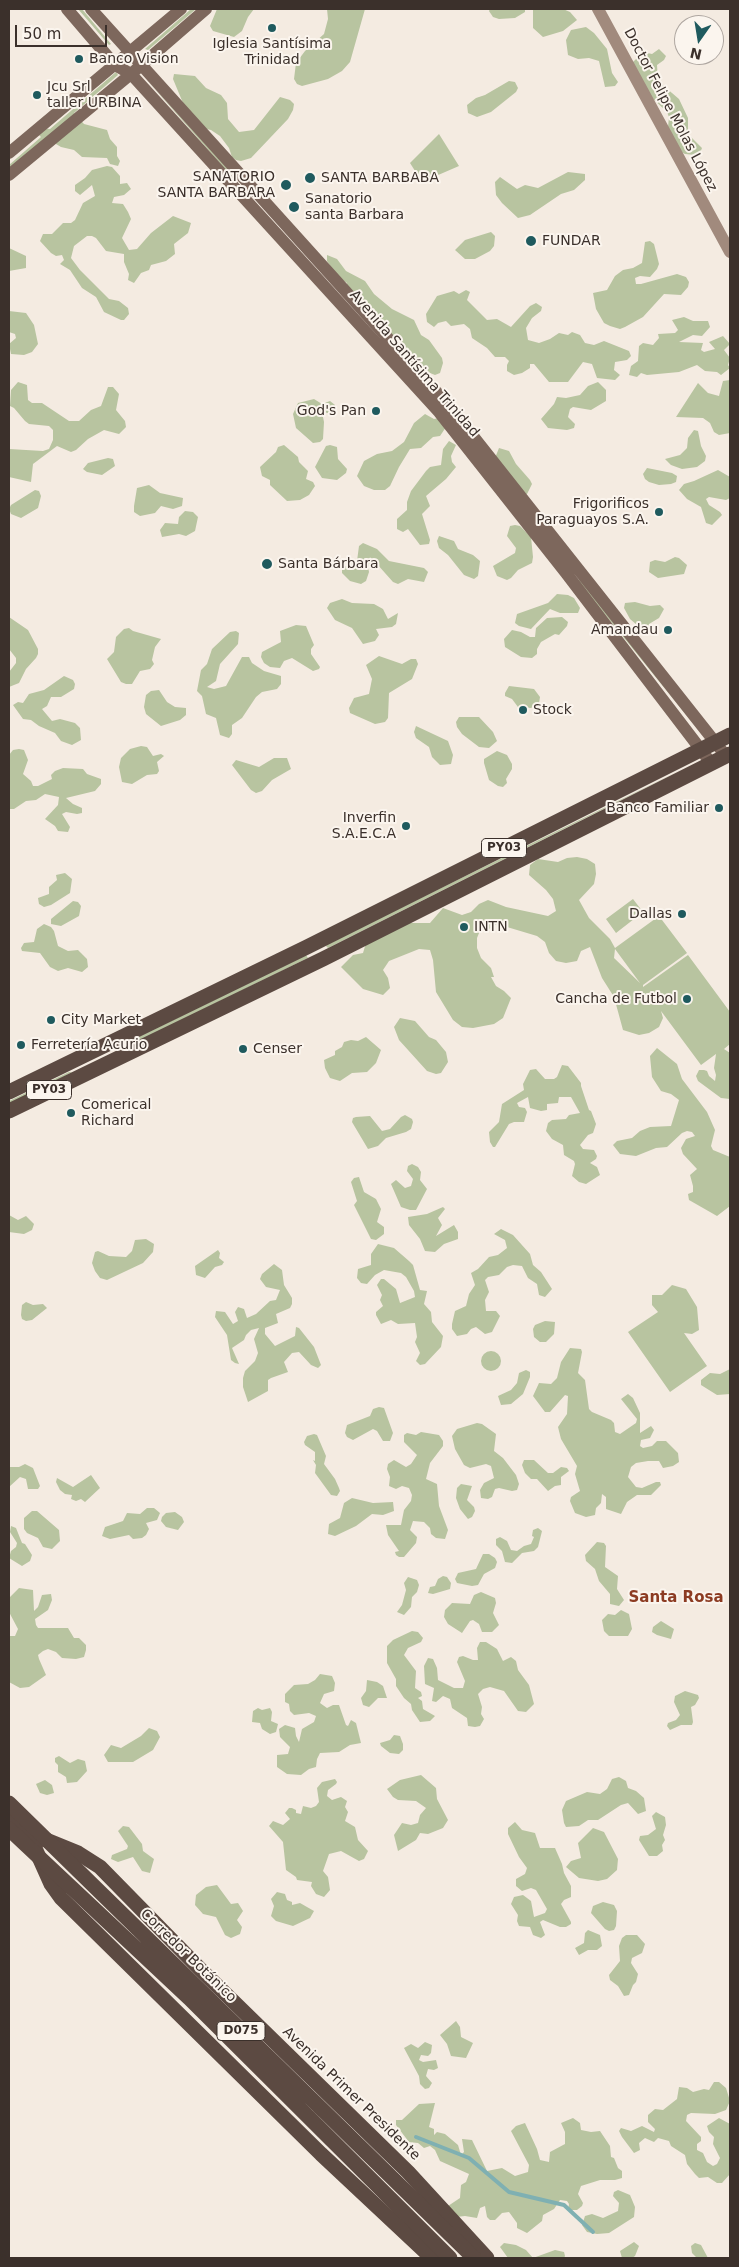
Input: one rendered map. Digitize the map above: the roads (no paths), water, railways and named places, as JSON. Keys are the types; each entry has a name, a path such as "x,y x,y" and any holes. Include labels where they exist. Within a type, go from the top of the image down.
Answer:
{"highway":[{"name":"PY03","path":"9,1092 307,947 730,734"},
{"name":"PY03","path":"9,1111 323,958 728,755"},
{"name":"Corredor Botánico","path":"9,1803 474,2258"},
{"name":"Avenida Primer Presidente","path":"9,1816 24,1831 34,1846 50,1884 62,1898 321,2154 432,2258"},
{"name":"D075","path":"9,1829 189,1998 450,2258"},
{"name":"Avenida Primer Presidente","path":"24,1831 78,1853 100,1867 201,1970 408,2172 487,2258"}],"main road":[{"name":"Avenida Santísima Trinidad","path":"67,9 115,65 131,74 439,412 702,748 711,763"},
{"name":"Avenida Santísima Trinidad","path":"91,9 450,407 728,755"},
{"path":"9,153 181,9"},
{"path":"9,175 206,9"},
{"name":"Doctor Felipe Molas López","path":"598,9 730,252"}],"waterway":[{"path":"416,2137 469,2158 509,2192 564,2205 593,2232"}],"place":[{"name":"Iglesia Santísima Trinidad","path":"272,28"},
{"name":"Banco Vision","path":"79,59"},
{"name":"Jcu Srl taller URBINA","path":"37,95"},
{"name":"SANTA BARBABA","path":"310,178"},
{"name":"SANATORIO SANTA BARBARA","path":"286,185"},
{"name":"Sanatorio santa Barbara","path":"294,207"},
{"name":"FUNDAR","path":"531,241"},
{"name":"God's Pan","path":"376,411"},
{"name":"Frigorificos Paraguayos S.A.","path":"659,512"},
{"name":"Santa Bárbara","path":"267,564"},
{"name":"Amandau","path":"668,630"},
{"name":"Stock","path":"523,710"},
{"name":"Banco Familiar","path":"719,808"},
{"name":"Inverfin S.A.E.C.A","path":"406,826"},
{"name":"Dallas","path":"682,914"},
{"name":"INTN","path":"464,927"},
{"name":"Cancha de Futbol","path":"687,999"},
{"name":"City Market","path":"51,1020"},
{"name":"Ferretería Acurio","path":"21,1045"},
{"name":"Censer","path":"243,1049"},
{"name":"Comerical Richard","path":"71,1113"}],"district":[{"name":"Santa Rosa","path":"676,1598"}]}
